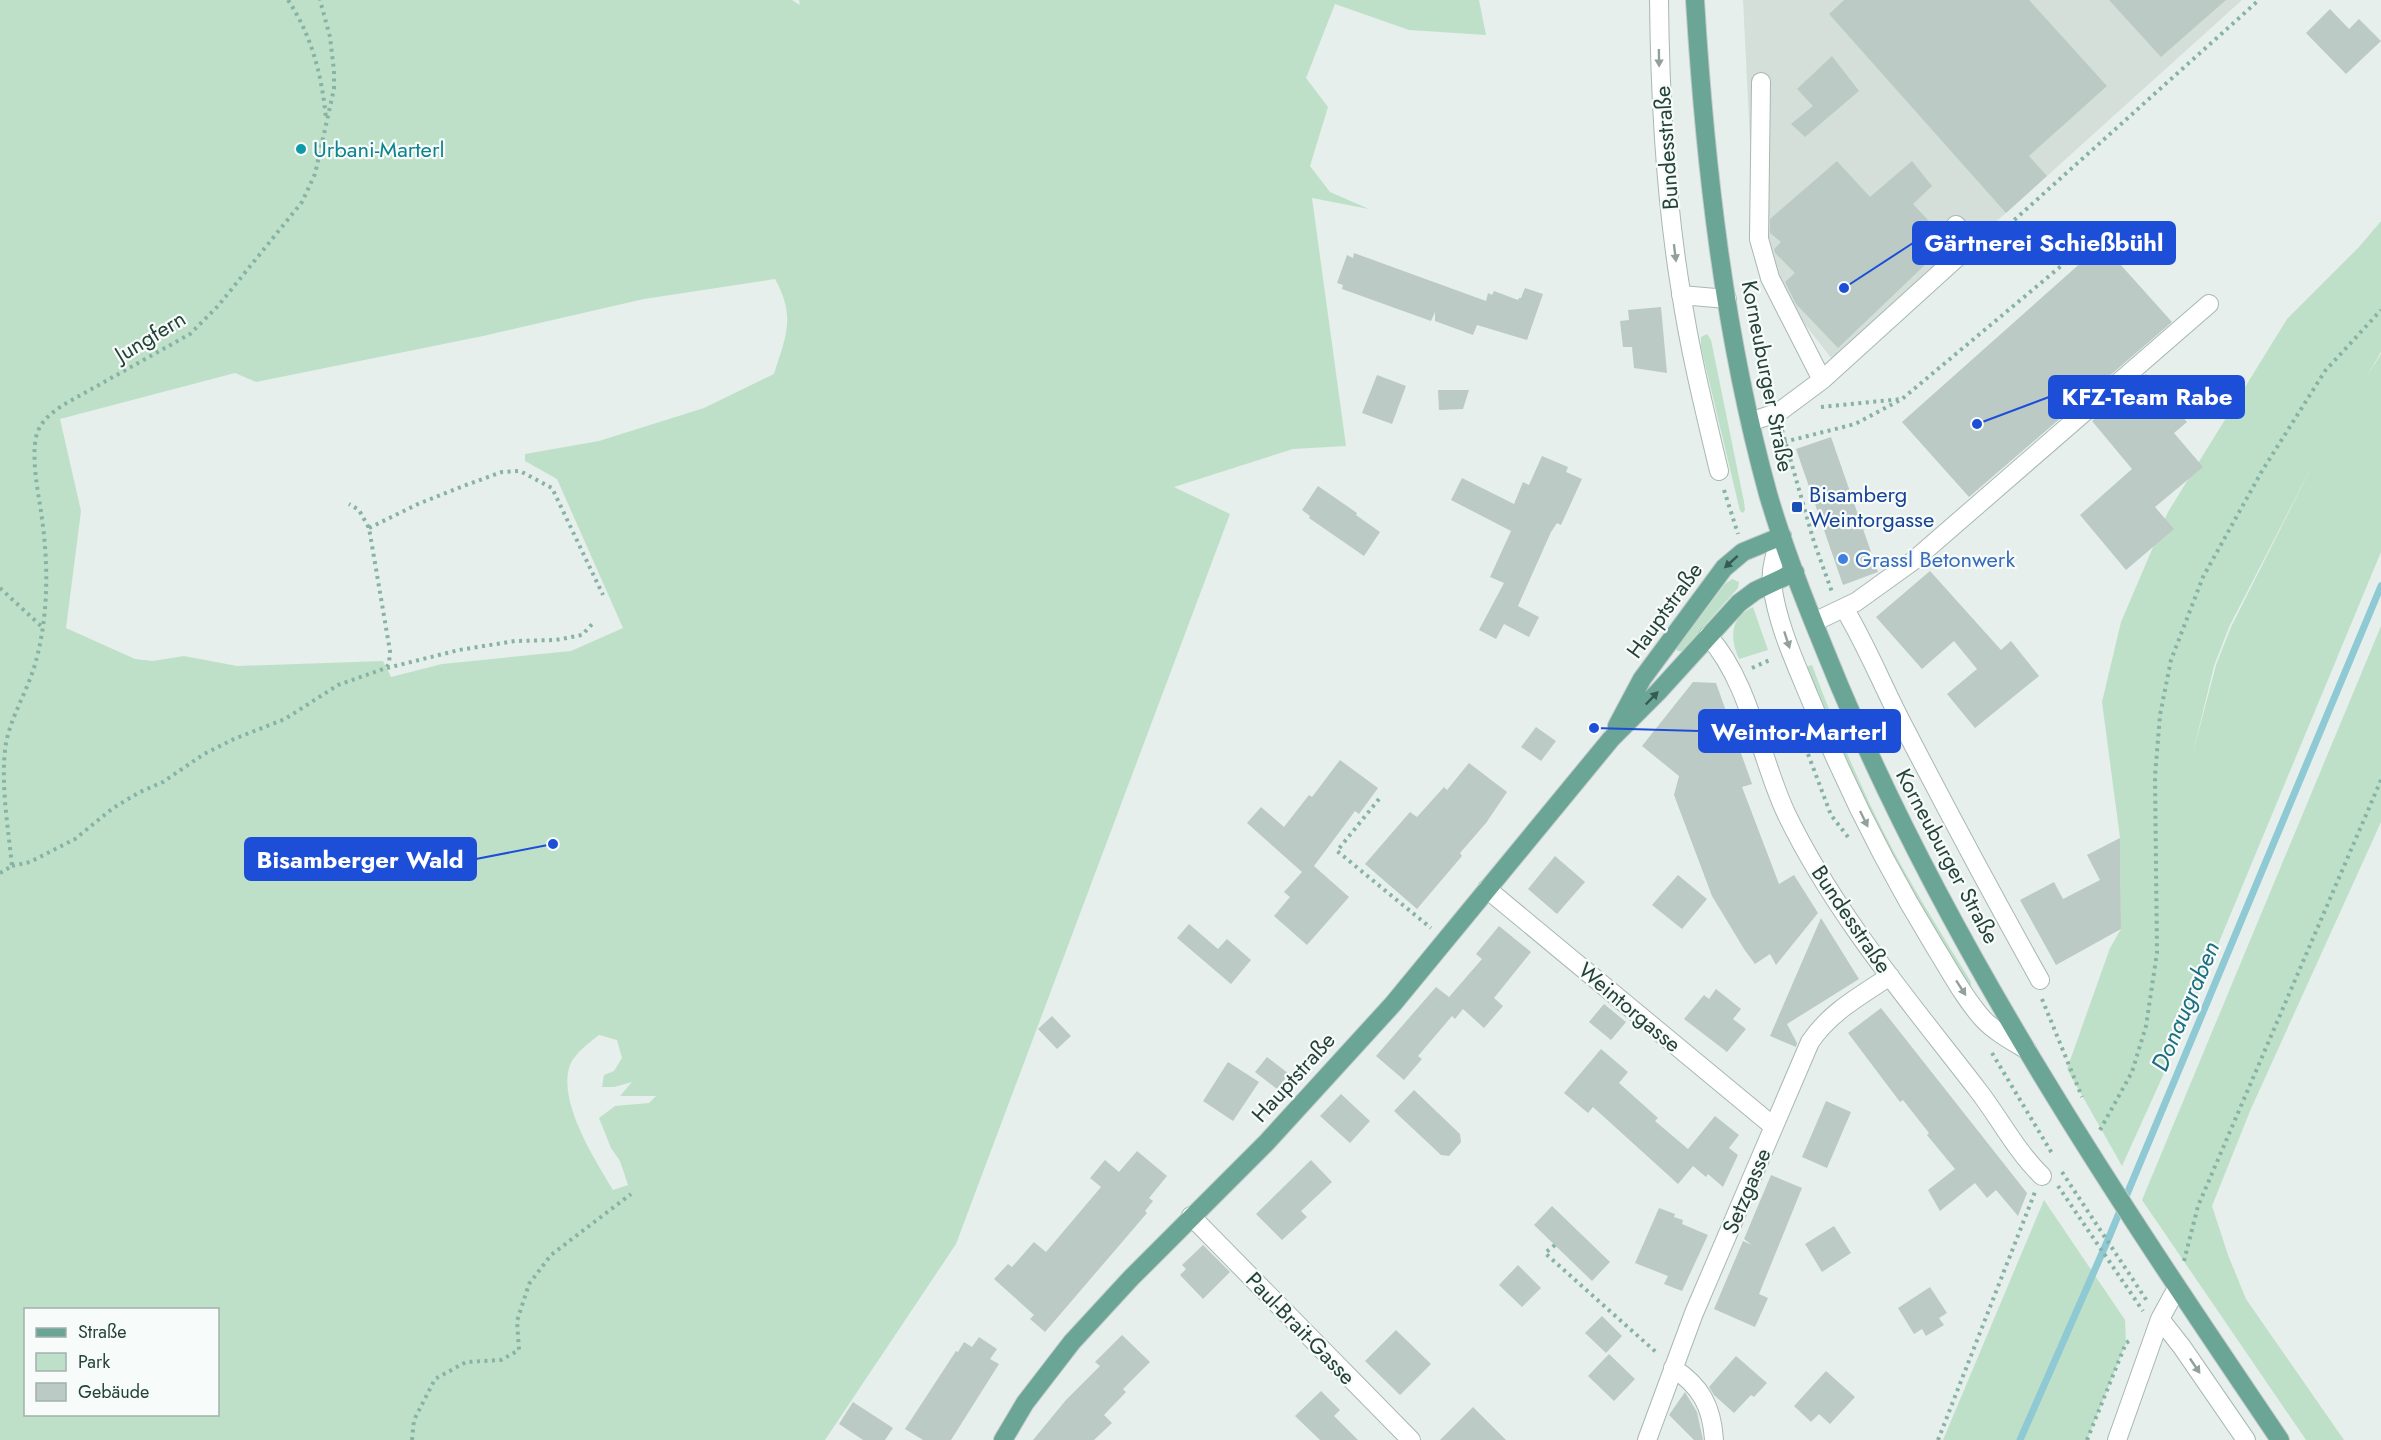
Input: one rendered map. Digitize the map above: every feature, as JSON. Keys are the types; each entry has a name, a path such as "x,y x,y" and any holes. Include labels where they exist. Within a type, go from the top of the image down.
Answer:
{"main road":[{"name":"Korneuburger Straße","path":"1695,0 1704,117 1727,299 1750,422 1768,494 1814,622 1869,755 1948,912 2027,1050 2092,1154 2172,1281 2280,1440"},
{"name":"Hauptstraße","path":"1611,739 1642,679 1724,568 1743,552 1782,536"},
{"name":"Hauptstraße","path":"1003,1440 1025,1403 1072,1342 1191,1216 1267,1142 1393,1004 1611,739 1747,597 1795,572"}],"street":[{"name":"Bundesstraße","path":"1659,0 1663,132 1672,235 1681,295 1719,471"},
{"path":"1761,82 1759,239 1770,278 1822,380"},
{"path":"1750,422 1779,412 1822,380 1972,244 1956,225"},
{"path":"1681,295 1727,299"},
{"path":"1814,622 1841,610 1878,588 1913,561 2209,304"},
{"path":"1782,536 1774,559 1772,584 1791,651 1842,775 1903,895 1962,990 1983,1019 2004,1036 2027,1050"},
{"path":"1841,610 1860,634 1886,693 1966,846 2040,980"},
{"name":"Bundesstraße","path":"1708,636 1727,659 1786,812 1823,880 1890,976 1988,1102 2030,1165 2042,1176"},
{"name":"Weintorgasse","path":"1487,889 1773,1126"},
{"name":"Setzgasse","path":"1647,1440 1673,1368 1810,1042 1836,1011 1890,976"},
{"name":"Paul-Brait-Gasse","path":"1191,1216 1411,1440"},
{"path":"2117,1440 2153,1315 2172,1281"},
{"path":"2153,1315 2182,1347 2246,1440"},
{"path":"1673,1368 1701,1392 1710,1413 1714,1440"}],"path":[{"path":"288,0 313,50 327,125"},
{"name":"Jungfern","path":"12,866 4,756 12,723 37,657 47,576 36,466 38,430 50,415 63,405 174,345 202,324 302,201 315,174 334,89 330,37 320,0"},
{"path":"1983,248 2259,0"},
{"path":"1784,442 1855,424 1902,399 2109,226"},
{"path":"2094,1125 2098,1134 2132,1072 2146,1026 2157,953 2155,776 2160,715 2171,660 2203,576 2262,471 2325,371 2381,310"},
{"path":"1813,408 1902,399"},
{"path":"1779,412 1784,442 1814,542 1841,610"},
{"path":"369,528 418,504 466,485 502,472 520,471 552,488 603,595"},
{"path":"1719,471 1736,530"},
{"path":"349,504 359,510 369,528 390,651 386,668"},
{"path":"0,588 41,627"},
{"path":"0,873 12,866 30,862 75,839 113,808 163,782 204,754 234,739 285,719 338,685 386,668 459,650 515,641 556,640 582,635 594,622"},
{"path":"1734,675 1777,657"},
{"path":"2172,1281 2198,1206 2381,780"},
{"path":"1379,799 1337,851 1446,940"},
{"path":"2040,980 2042,1005 2082,1098"},
{"path":"1938,1440 2042,1176"},
{"path":"2065,1177 2153,1315"},
{"path":"412,1440 414,1420 435,1379 466,1362 501,1360 519,1350 517,1322 529,1284 551,1255 631,1194"},
{"path":"2066,1198 2153,1315"},
{"path":"1555,1245 1545,1253 1577,1277 1673,1368"}],"shaded area":[{"path":"1743,0 2242,0 2006,213 1832,359 1756,262"}],"green space":[{"path":"0,0 792,0 800,5 799,0 1479,0 1486,35 1409,30 1335,4 1306,78 1328,107 1310,166 1330,192 1369,209 1312,198 1346,446 1293,449 1174,487 1230,514 956,1244 825,1440 0,1440","holes":["775,279 781,292 787,326 774,374 704,408 599,441 525,454 525,461 557,479 623,628 571,651 442,664 391,677 383,661 237,666 184,656 153,661 135,659 66,628 81,511 60,419 235,373 256,382 483,336 644,299","599,1035 617,1040 622,1058 614,1071 604,1075 602,1087 614,1087 632,1082 620,1096 656,1096 649,1103 615,1106 599,1118 611,1148 620,1161 628,1185 613,1190 580,1130 573,1112 567,1079 572,1061"]},
{"path":"2381,221 2381,352 2367,376 2381,354 2381,552 2180,1036 2168,1030 2180,1038 2122,1166 2067,1069 2110,948 2121,929 2120,838 2102,702 2121,622 2168,512 2287,319 2359,247","holes":["2314,462 2231,627 2216,665 2193,753 2214,666 2229,627"]},
{"path":"1707,334 1711,340 1744,502 1743,513 1740,511 1701,347 1701,337"},
{"path":"1732,579 1739,582 1738,588 1682,651 1677,651 1725,584"},
{"path":"1753,607 1768,650 1739,659 1734,644 1734,630 1739,617"},
{"path":"2381,626 2381,822 2250,1111 2212,1206 2246,1299 2344,1440 2306,1440 2142,1200"},
{"path":"1812,665 1871,806 1912,885 1971,982 1969,986 1918,904 1862,798 1805,667"},
{"path":"2044,1200 2125,1320 2126,1343 2087,1440 1943,1440"}],"building":[{"path":"1844,0 2029,0 2107,86 2029,156 2047,176 2006,213 1829,14"},
{"path":"2109,0 2226,0 2161,57"},
{"path":"2330,9 2349,29 2359,19 2381,41 2346,74 2306,33"},
{"path":"1832,56 1859,91 1805,137 1791,124 1813,106 1797,89"},
{"path":"1837,161 1870,197 1912,161 1932,186 1913,204 1945,238 1924,256 1929,261 1838,348 1796,304 1785,282 1795,273 1775,253 1774,249 1781,242 1770,233 1770,219"},
{"path":"2102,244 2172,322 1969,497 1902,422"},
{"path":"1354,253 1486,301 1488,293 1492,295 1494,291 1518,300 1525,288 1543,294 1527,340 1477,325 1473,335 1435,321 1435,312 1431,321 1342,289 1343,285 1337,283 1347,255 1353,258"},
{"path":"1661,307 1667,373 1634,368 1632,347 1623,347 1620,321 1629,320 1628,310"},
{"path":"2146,374 2187,422 2174,433 2203,467 2155,507 2174,529 2126,570 2080,515 2132,469 2092,421"},
{"path":"1377,375 1406,386 1392,424 1362,413"},
{"path":"1438,390 1469,390 1463,409 1439,410"},
{"path":"1831,437 1878,572 1843,585 1796,449"},
{"path":"1542,456 1568,467 1566,472 1582,479 1561,525 1557,523 1551,532 1518,606 1539,617 1529,637 1504,624 1496,639 1479,630 1504,583 1490,577 1511,531 1451,500 1462,478 1514,504 1523,482 1529,485"},
{"path":"1318,486 1380,532 1364,556 1309,518 1310,516 1302,510"},
{"path":"1930,571 2001,650 2011,641 2039,676 1975,728 1947,694 1977,669 1954,641 1922,669 1876,617"},
{"path":"1693,682 1716,683 1752,784 1742,787 1779,884 1794,875 1818,913 1776,965 1770,954 1755,964 1744,949 1712,896 1674,795 1679,776 1642,746"},
{"path":"1536,727 1556,741 1541,761 1521,747"},
{"path":"1340,760 1378,788 1359,814 1355,811 1314,866 1349,897 1307,945 1274,916 1290,897 1284,892 1302,872 1247,823 1261,807 1284,827 1309,795 1312,797"},
{"path":"1469,763 1507,792 1486,823 1460,853 1462,856 1417,909 1365,864 1410,812 1417,817 1444,787 1447,790"},
{"path":"2120,838 2121,929 2056,965 2020,900 2054,882 2063,899 2100,880 2087,855"},
{"path":"1555,856 1585,882 1557,914 1528,889"},
{"path":"1678,875 1707,899 1682,929 1652,905"},
{"path":"1821,918 1859,979 1787,1024 1797,1043 1796,1047 1770,1036"},
{"path":"1189,924 1218,949 1227,939 1251,960 1231,984 1177,938"},
{"path":"1499,926 1531,952 1494,998 1503,1006 1484,1028 1463,1009 1455,1019 1452,1016 1418,1056 1422,1059 1404,1080 1376,1056 1436,987 1449,997 1482,959 1476,954"},
{"path":"1716,989 1741,1009 1733,1019 1746,1029 1727,1052 1684,1019 1704,995 1709,999"},
{"path":"1604,1004 1626,1022 1611,1040 1589,1022"},
{"path":"1881,1008 2027,1193 2018,1216 1996,1190 1987,1198 1975,1183 1940,1211 1928,1190 1955,1169 1927,1135 1929,1133 1903,1100 1900,1102 1848,1033"},
{"path":"1052,1016 1071,1036 1057,1049 1038,1029"},
{"path":"1601,1049 1628,1072 1619,1083 1658,1118 1655,1121 1688,1149 1715,1116 1739,1135 1729,1148 1738,1155 1723,1187 1708,1174 1706,1177 1693,1166 1678,1184 1593,1107 1588,1113 1564,1093"},
{"path":"1267,1057 1289,1074 1277,1089 1255,1072"},
{"path":"1228,1062 1259,1082 1233,1121 1203,1101"},
{"path":"1414,1090 1460,1134 1461,1142 1449,1156 1441,1155 1394,1111"},
{"path":"1341,1094 1370,1121 1350,1143 1320,1116"},
{"path":"1826,1101 1851,1112 1827,1168 1802,1157"},
{"path":"1137,1151 1167,1176 1149,1198 1153,1201 1145,1211 1147,1213 1045,1332 1030,1319 1034,1315 994,1279 1008,1264 1012,1267 1034,1242 1046,1252 1101,1187 1090,1178 1105,1160 1119,1172"},
{"path":"1311,1160 1332,1182 1301,1211 1307,1217 1282,1240 1256,1214"},
{"path":"1771,1175 1802,1188 1759,1294 1768,1298 1755,1327 1714,1309 1743,1241 1752,1245 1744,1239"},
{"path":"1552,1206 1610,1262 1592,1281 1534,1225"},
{"path":"1659,1208 1675,1214 1674,1217 1683,1220 1682,1224 1708,1235 1682,1291 1664,1284 1668,1276 1635,1263"},
{"path":"1834,1226 1851,1253 1822,1272 1805,1244"},
{"path":"1203,1245 1230,1272 1203,1299 1180,1275 1186,1269 1182,1265"},
{"path":"1518,1265 1541,1288 1522,1307 1499,1285"},
{"path":"1930,1287 1947,1313 1939,1318 1944,1325 1926,1336 1922,1329 1914,1334 1898,1308"},
{"path":"1602,1316 1622,1336 1606,1353 1585,1333"},
{"path":"1396,1330 1431,1364 1400,1395 1365,1361"},
{"path":"1122,1335 1150,1362 1123,1389 1126,1392 1104,1415 1112,1423 1094,1440 1033,1440 1066,1400 1100,1366 1095,1362"},
{"path":"979,1337 997,1349 990,1359 999,1364 951,1440 923,1440 905,1429 956,1351 958,1352 964,1342 972,1347"},
{"path":"1609,1354 1635,1379 1614,1401 1588,1376"},
{"path":"1736,1356 1767,1383 1754,1397 1751,1395 1734,1413 1714,1395 1709,1387"},
{"path":"1826,1371 1855,1397 1830,1424 1819,1414 1811,1422 1794,1406"},
{"path":"1321,1391 1340,1410 1334,1416 1358,1440 1320,1440 1295,1416"},
{"path":"1685,1392 1697,1412 1703,1440 1694,1440 1669,1415"},
{"path":"853,1402 893,1428 885,1440 863,1440 839,1424"},
{"path":"1473,1407 1506,1440 1440,1440"}],"waterway":[{"name":"Donaugraben","path":"2020,1440 2107,1242 2381,586"}],"place":[{"name":"Urbani-Marterl","path":"301,149"},
{"name":"Gärtnerei Schießbühl","path":"1844,288"},
{"name":"KFZ-Team Rabe","path":"1977,424"},
{"name":"Bisamberg Weintorgasse","path":"1797,507"},
{"name":"Grassl Betonwerk","path":"1843,559"},
{"name":"Weintor-Marterl","path":"1594,728"},
{"name":"Bisamberger Wald","path":"553,844"}]}
